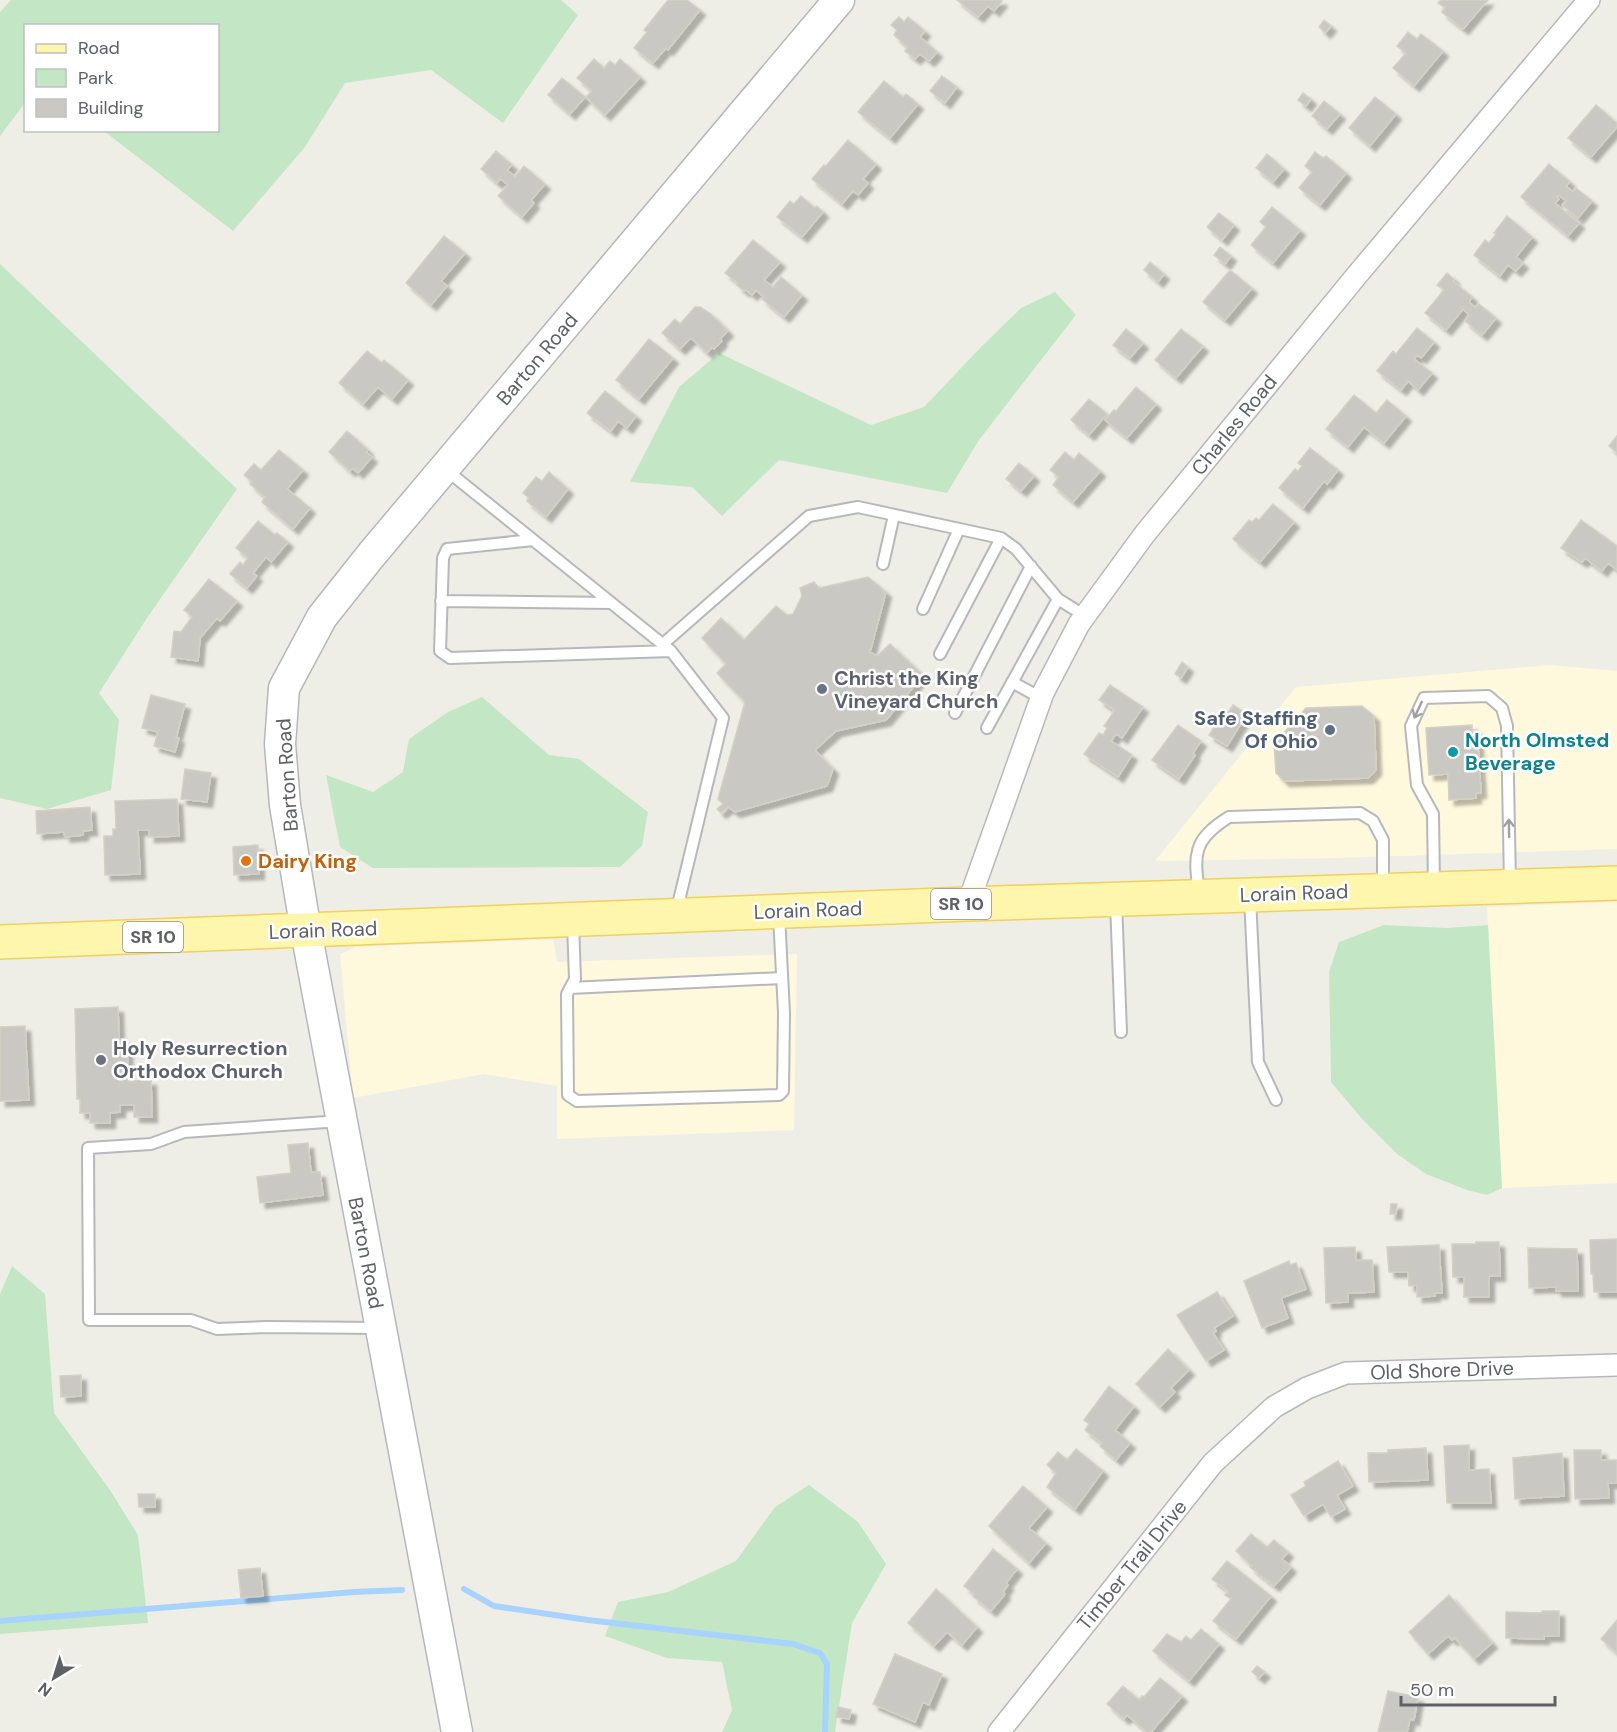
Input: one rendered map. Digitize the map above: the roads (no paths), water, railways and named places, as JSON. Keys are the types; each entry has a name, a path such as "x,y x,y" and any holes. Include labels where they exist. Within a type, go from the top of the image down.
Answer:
{"main road":[{"name":"Lorain Road","path":"0,942 968,904 1617,883"}],"street":[{"name":"Barton Road","path":"457,1732 341,1121 285,805 280,744 284,688 322,617 372,554 839,0"},
{"name":"Charles Road","path":"968,904 1041,698 1085,616 1144,534 1589,0"},
{"name":"Old Shore Drive","path":"1274,1407 1307,1388 1346,1373 1617,1365"},
{"name":"Timber Trail Drive","path":"999,1732 1213,1463 1274,1407"}],"lane":[{"path":"444,468 667,648 723,718 675,916"},
{"path":"533,540 447,549 443,558 440,651 450,658 667,648 809,516 858,507 1001,538 1016,549 1058,599 1085,616"},
{"path":"882,564 894,515"},
{"path":"923,609 959,529"},
{"path":"940,654 1001,538"},
{"path":"955,713 1031,566"},
{"path":"987,728 1058,599"},
{"path":"441,601 611,603"},
{"path":"1012,682 1041,698"},
{"path":"1434,889 1433,814 1417,785 1411,726 1424,698 1434,696 1488,696 1502,708 1507,726 1510,886"},
{"path":"1199,896 1195,862 1197,851 1216,825 1229,817 1360,813 1373,821 1383,840 1383,891"},
{"path":"1250,895 1258,1062 1276,1100"},
{"path":"1116,899 1120,1032"},
{"path":"572,920 575,979 567,994 568,1095 578,1101 779,1095 783,1091 779,912"},
{"path":"570,987 782,978"},
{"path":"341,1121 184,1132 151,1144 88,1148 89,1320 191,1320 217,1329 381,1328"}],"waterway":[{"path":"464,1589 494,1606 588,1620 793,1644 820,1653 827,1664 825,1732"},
{"path":"0,1621 402,1590"}],"place":[{"name":"Christ the King Vineyard Church","path":"822,689"},
{"name":"Safe Staffing Of Ohio","path":"1330,730"},
{"name":"North Olmsted Beverage","path":"1453,752"},
{"name":"Dairy King","path":"246,861"},
{"name":"Holy Resurrection Orthodox Church","path":"101,1060"}]}
